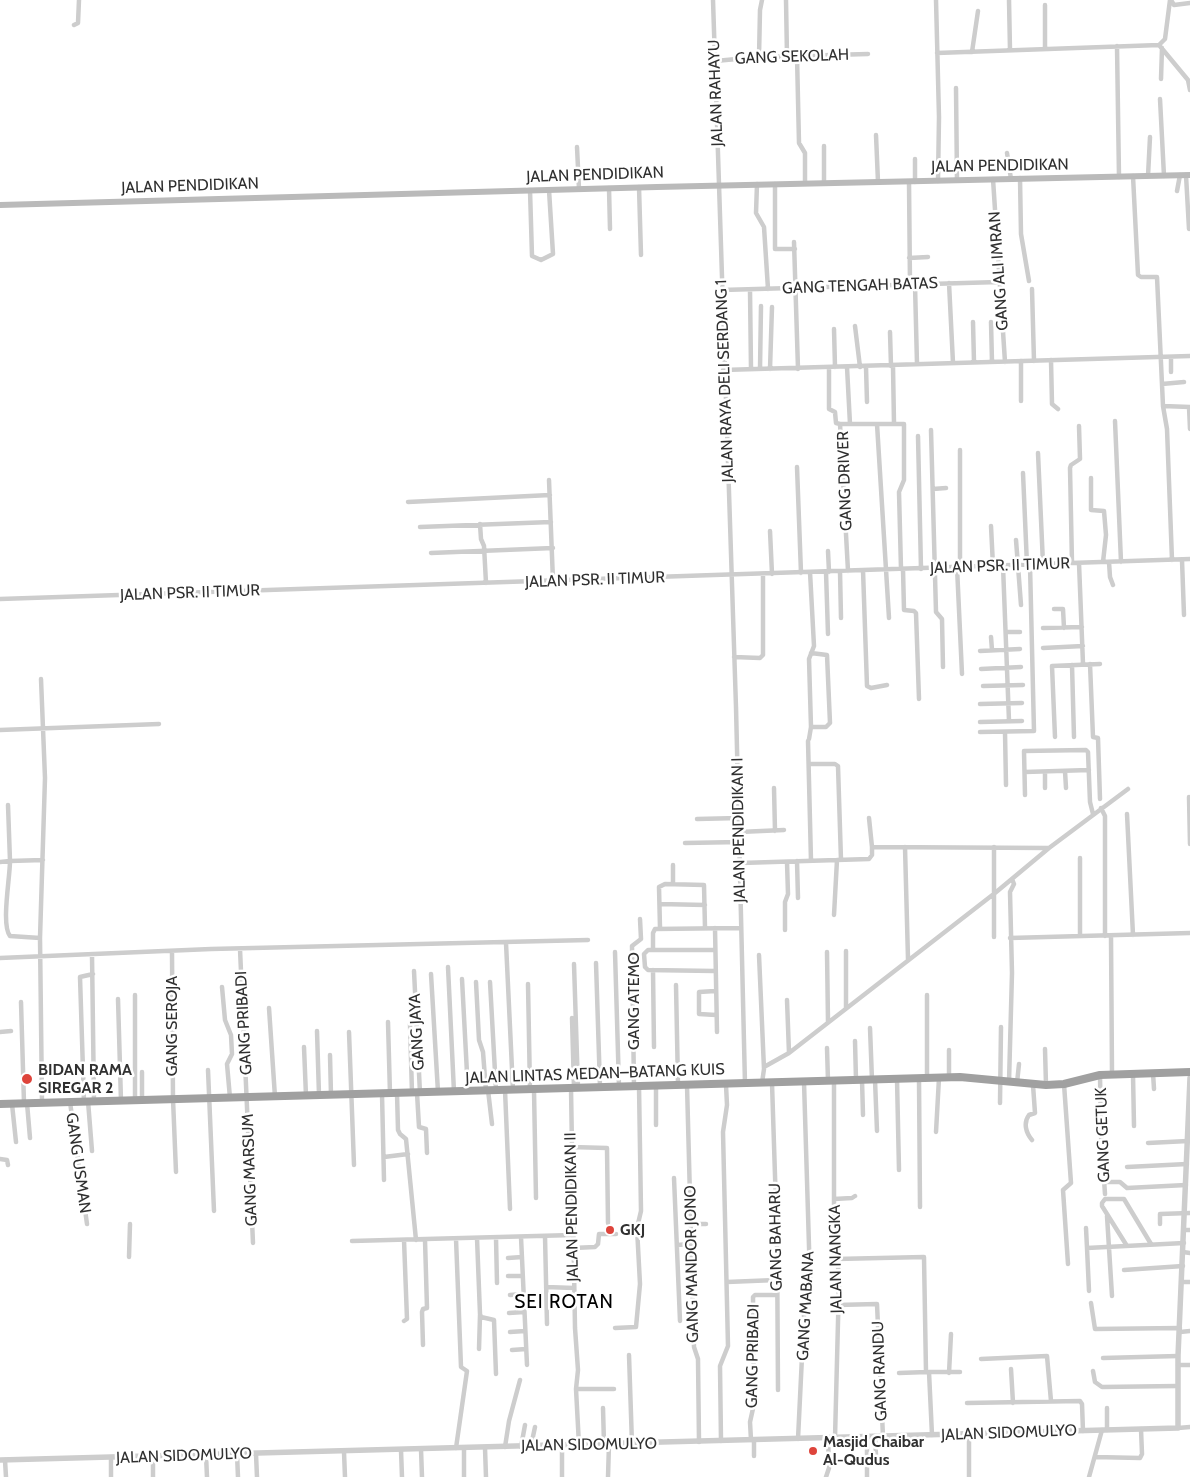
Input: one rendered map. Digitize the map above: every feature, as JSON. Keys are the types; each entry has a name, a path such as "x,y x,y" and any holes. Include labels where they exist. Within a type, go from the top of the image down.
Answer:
{"highway":[{"name":"JALAN LINTAS MEDAN–BATANG KUIS","path":"0,1104 938,1078 1046,1085 1064,1084 1100,1075 1190,1072"}],"main road":[{"name":"JALAN PENDIDIKAN","path":"0,205 660,186 1133,176 1185,177"}],"street":[{"path":"74,25 78,23 79,0"},
{"name":"JALAN RAHAYU","path":"713,0 719,186"},
{"path":"759,57 762,0"},
{"path":"786,0 787,56"},
{"path":"936,0 938,181"},
{"path":"1010,0 1010,50"},
{"path":"1171,0 1174,5 1190,3"},
{"path":"1161,79 1162,44 1171,0"},
{"path":"1045,5 1045,48"},
{"path":"972,52 978,12"},
{"path":"937,53 1162,44"},
{"path":"1162,44 1188,80 1190,90"},
{"path":"1117,46 1119,177"},
{"name":"GANG SEKOLAH","path":"715,61 759,57 868,54"},
{"path":"797,56 799,143 805,153 805,184"},
{"path":"956,88 957,180"},
{"path":"1160,98 1164,176"},
{"path":"876,135 878,182"},
{"path":"1148,176 1150,137"},
{"path":"577,146 579,189"},
{"path":"824,146 824,183"},
{"path":"1007,153 1011,179"},
{"path":"915,159 912,182 909,258 913,286 917,364"},
{"path":"1133,176 1138,275 1141,277 1157,277 1163,406 1167,429 1172,560"},
{"path":"1177,191 1185,177"},
{"path":"1185,177 1189,229"},
{"path":"1020,178 1021,228 1024,260 1029,281"},
{"name":"GANG ALI IMRAN","path":"993,179 1005,362"},
{"path":"758,184 756,213 764,227 768,289"},
{"path":"774,184 775,249 794,250"},
{"name":"JALAN RAYA DELI SERDANG 1","path":"719,186 731,576"},
{"path":"639,187 641,255"},
{"path":"609,188 610,229"},
{"path":"530,190 532,256 541,260 553,254 549,190"},
{"path":"794,242 798,369"},
{"path":"909,258 928,257"},
{"name":"GANG TENGAH BATAS","path":"722,290 913,286 999,282"},
{"path":"949,284 953,363"},
{"path":"1032,289 1034,361"},
{"path":"750,290 751,369"},
{"path":"760,369 761,306"},
{"path":"770,369 772,307"},
{"path":"973,322 974,362"},
{"path":"991,322 992,362"},
{"path":"855,326 860,367"},
{"path":"834,329 835,368"},
{"path":"890,332 894,424"},
{"path":"724,370 1190,356"},
{"path":"1171,357 1171,372"},
{"path":"1051,360 1052,404 1058,409"},
{"path":"1020,361 1021,401"},
{"name":"GANG DRIVER","path":"847,367 850,424 840,424 848,571"},
{"path":"866,367 867,402"},
{"path":"829,368 829,409 834,412 836,423 840,424"},
{"path":"1162,384 1184,382"},
{"path":"1163,406 1189,407 1190,429"},
{"path":"1114,421 1121,562"},
{"path":"850,424 904,424 904,483 899,492 904,610 914,611 916,614 919,699"},
{"path":"877,424 888,618"},
{"path":"1072,563 1070,468 1071,465 1080,459 1079,426"},
{"path":"932,430 936,612 942,619 943,667"},
{"path":"918,436 921,569"},
{"path":"960,450 958,567 962,674"},
{"path":"1038,453 1043,564"},
{"path":"798,466 801,573"},
{"path":"980,732 1034,731 1029,565 1023,473"},
{"path":"1090,478 1091,510 1104,511 1106,562 1113,585"},
{"path":"549,480 553,581"},
{"path":"934,489 946,488"},
{"path":"408,502 550,495"},
{"path":"420,527 551,522"},
{"path":"480,524 486,583"},
{"path":"990,526 994,566"},
{"path":"770,531 772,574"},
{"path":"1016,540 1021,605"},
{"path":"431,553 553,548"},
{"path":"828,551 828,634"},
{"name":"JALAN PSR. II TIMUR","path":"0,598 731,576 1190,559"},
{"path":"1182,560 1184,616"},
{"path":"1079,563 1084,664"},
{"path":"1003,566 1009,721"},
{"path":"863,570 867,687 887,685"},
{"path":"840,571 841,618"},
{"path":"810,572 814,646 809,659 811,727 808,740 811,861"},
{"path":"734,658 760,658 763,655 763,574"},
{"name":"JALAN PENDIDIKAN I","path":"731,576 740,832 740,928 753,1084"},
{"path":"1054,609 1063,609 1064,628"},
{"path":"1043,628 1082,627"},
{"path":"1007,632 1020,632"},
{"path":"991,637 992,650"},
{"path":"1043,648 1083,646"},
{"path":"980,650 1020,649"},
{"path":"811,653 828,656 830,723 826,727 811,727"},
{"path":"1090,664 1093,737 1098,738 1100,799"},
{"path":"1055,737 1052,666 1100,664"},
{"path":"1072,665 1074,737"},
{"path":"981,669 1021,667"},
{"path":"41,679 44,728 43,860 40,938 42,1103"},
{"path":"983,686 1023,685"},
{"path":"980,704 1022,703"},
{"path":"980,722 1022,721"},
{"path":"0,730 159,724"},
{"path":"1005,732 1006,785"},
{"path":"1025,795 1024,753 1026,751 1086,750 1090,802 1093,814"},
{"path":"809,764 835,764 838,766 839,860 834,915"},
{"path":"1025,772 1088,770"},
{"path":"1065,771 1066,788"},
{"path":"1045,772 1045,788"},
{"path":"774,788 775,830"},
{"path":"753,1084 764,1070 789,1053 908,959 1013,881 1049,848 1093,814 1103,811 1128,789"},
{"path":"1189,797 1190,844"},
{"path":"8,805 10,862 8,934 12,937 40,938"},
{"path":"1103,811 1105,936"},
{"path":"1127,814 1133,935"},
{"path":"697,819 739,818"},
{"path":"740,863 870,858 872,847 869,818"},
{"path":"740,832 784,830"},
{"path":"685,843 740,842"},
{"path":"872,847 1049,848"},
{"path":"905,847 908,959"},
{"path":"994,847 994,938"},
{"path":"1080,858 1080,936"},
{"path":"0,862 43,860"},
{"path":"785,930 785,902 788,894 786,862"},
{"path":"797,862 798,898"},
{"path":"673,866 674,884"},
{"path":"1013,881 1010,892 1013,1083"},
{"path":"660,928 660,886 674,884 704,885 706,928"},
{"path":"660,904 706,905"},
{"name":"GANG ATEMO","path":"637,1086 632,945 640,939 640,919"},
{"path":"654,950 652,933 660,928 740,928"},
{"path":"715,928 714,971 717,1032"},
{"path":"1010,938 1190,932"},
{"path":"1111,936 1112,1074"},
{"path":"0,958 588,940"},
{"path":"506,942 510,1209"},
{"name":"GANG PRIBADI","path":"240,950 248,1097"},
{"path":"714,950 654,950 646,951 644,954 645,968 653,970 714,971"},
{"path":"846,951 846,1008"},
{"name":"GANG SEROJA","path":"172,952 173,1099 176,1172"},
{"path":"615,952 620,1087"},
{"path":"826,952 828,1022"},
{"path":"88,1101 93,1035 92,955"},
{"path":"759,955 764,1070"},
{"path":"596,963 600,1087"},
{"path":"574,964 574,1088"},
{"path":"448,967 454,1092"},
{"path":"653,970 654,1047"},
{"name":"GANG JAYA","path":"414,971 416,1093"},
{"path":"92,1151 81,1036 80,976 93,974"},
{"path":"431,974 438,1092"},
{"path":"462,979 468,1092"},
{"path":"476,982 479,1040 483,1051 490,1090"},
{"path":"490,982 490,1090 492,1124"},
{"path":"528,984 536,1198"},
{"path":"676,985 678,1086"},
{"path":"222,987 225,1020 231,1035 232,1054 227,1064 230,1098"},
{"path":"715,991 699,992 699,1014 716,1015"},
{"path":"135,995 139,1100"},
{"path":"920,1207 926,995"},
{"path":"118,999 120,1100"},
{"path":"787,1000 789,1053"},
{"path":"21,1002 25,1103 30,1138"},
{"path":"269,1008 274,1097"},
{"path":"572,1018 574,1088"},
{"path":"384,1180 384,1157 390,1094 388,1022"},
{"path":"410,1024 419,1127 426,1129 427,1153"},
{"path":"1000,1103 1001,1027"},
{"path":"870,1028 877,1131"},
{"path":"0,1032 11,1031"},
{"path":"317,1031 319,1095"},
{"path":"349,1032 354,1165"},
{"path":"81,1036 93,1035"},
{"path":"855,1042 863,1115"},
{"path":"304,1047 306,1096"},
{"name":"JALAN NANGKA","path":"826,1477 829,1470 838,1305 831,1081 827,1048"},
{"path":"1045,1049 1046,1085"},
{"path":"949,1050 949,1078"},
{"path":"330,1055 332,1095"},
{"path":"1013,1083 1019,1064"},
{"path":"208,1070 214,1212"},
{"path":"139,1100 142,1072"},
{"path":"1153,1073 1154,1089"},
{"path":"1133,1074 1134,1126"},
{"name":"GANG GETUK","path":"1100,1075 1101,1136 1105,1194"},
{"path":"936,1132 938,1078"},
{"path":"1190,1078 1186,1185 1188,1194 1187,1230 1184,1243 1187,1252 1182,1266 1177,1386 1178,1428 1190,1427"},
{"path":"897,1079 898,1170"},
{"name":"GANG MABANA","path":"798,1439 805,1295 810,1279 804,1082"},
{"path":"721,1441 720,1366 728,1346 723,1132 726,1112 726,1084"},
{"name":"GANG BAHARU","path":"772,1084 777,1237 778,1390"},
{"path":"1064,1084 1071,1183 1064,1190 1068,1264"},
{"name":"GANG MANDOR JONO","path":"687,1085 694,1347 698,1360 698,1442"},
{"path":"1032,1140 1027,1134 1026,1120 1029,1115 1035,1113 1033,1085"},
{"path":"615,1328 637,1325 640,1284 637,1228 641,1211 637,1086"},
{"path":"656,1086 656,1125"},
{"name":"JALAN PENDIDIKAN II","path":"574,1088 571,1147 576,1359 578,1370 576,1389 580,1445"},
{"path":"390,1094 399,1132 406,1139 416,1240"},
{"name":"GANG MARSUM","path":"248,1097 252,1243"},
{"name":"GANG USMAN","path":"70,1102 87,1224"},
{"path":"12,1104 16,1142"},
{"path":"1148,1143 1188,1141"},
{"path":"571,1147 607,1148 608,1223"},
{"path":"384,1157 408,1154"},
{"path":"0,1159 7,1160 8,1165"},
{"path":"1126,1167 1187,1164"},
{"path":"674,1178 680,1321"},
{"path":"1104,1182 1120,1182 1127,1188 1186,1185"},
{"path":"834,1199 852,1198 855,1196"},
{"path":"1127,1246 1107,1215 1102,1205 1103,1201 1110,1198 1123,1198 1151,1244"},
{"path":"1160,1224 1160,1214 1187,1213"},
{"path":"1107,1215 1112,1296"},
{"path":"129,1257 130,1224"},
{"path":"692,1224 706,1224"},
{"path":"1086,1228 1089,1291"},
{"path":"573,1248 595,1247 598,1244 600,1234 616,1234"},
{"path":"545,1236 547,1324"},
{"path":"352,1241 573,1236"},
{"path":"521,1237 527,1365"},
{"path":"477,1238 480,1315 479,1349"},
{"path":"496,1238 497,1283"},
{"path":"456,1239 461,1367 467,1372 456,1448"},
{"path":"404,1240 407,1319 404,1321"},
{"path":"422,1345 422,1312 423,1309 427,1308 425,1240"},
{"path":"1087,1248 1184,1243"},
{"path":"678,1245 691,1244"},
{"path":"508,1258 522,1257"},
{"path":"836,1259 924,1257 932,1435"},
{"path":"1124,1270 1182,1266"},
{"path":"508,1276 522,1276"},
{"path":"727,1282 776,1280"},
{"path":"1182,1282 1190,1282"},
{"path":"546,1287 574,1288"},
{"path":"510,1295 523,1294"},
{"name":"GANG PRIBADI","path":"752,1440 750,1422 754,1404 754,1296 777,1295"},
{"path":"1092,1303 1095,1329 1190,1331"},
{"name":"GANG RANDU","path":"838,1305 877,1304 882,1437"},
{"path":"509,1313 524,1312"},
{"path":"480,1315 494,1320 496,1374"},
{"path":"510,1332 525,1331"},
{"path":"949,1373 951,1334"},
{"path":"512,1350 526,1349"},
{"path":"629,1355 632,1444"},
{"path":"981,1359 1046,1356 1051,1401"},
{"path":"1103,1358 1178,1356"},
{"path":"1178,1365 1190,1366"},
{"path":"1011,1369 1013,1403"},
{"path":"1093,1371 1095,1382 1102,1387 1177,1386"},
{"path":"899,1373 960,1372"},
{"path":"505,1447 509,1421 520,1380"},
{"path":"576,1389 614,1389"},
{"path":"967,1403 1081,1402 1083,1431"},
{"path":"603,1408 608,1477"},
{"path":"1089,1477 1105,1430 1107,1408"},
{"path":"521,1447 525,1425"},
{"path":"534,1446 535,1427"},
{"name":"JALAN SIDOMULYO","path":"3,1460 1178,1428"},
{"path":"1095,1457 1127,1460 1141,1457 1141,1429"},
{"path":"969,1434 969,1477"},
{"path":"867,1437 867,1477"},
{"path":"875,1437 876,1455"},
{"path":"752,1440 754,1456"},
{"path":"562,1446 562,1477"},
{"path":"464,1448 464,1477"},
{"path":"485,1448 486,1477"},
{"path":"421,1449 422,1477"},
{"path":"401,1450 402,1477"},
{"path":"344,1452 345,1477"},
{"path":"237,1454 238,1477"},
{"path":"256,1454 257,1477"},
{"path":"206,1455 207,1477"},
{"path":"153,1457 153,1477"},
{"path":"111,1458 111,1477"},
{"path":"3,1460 6,1477"}],"place":[{"name":"BIDAN RAMA SIREGAR 2","path":"27,1079"},
{"name":"GKJ","path":"610,1230"},
{"name":"Masjid Chaibar Al-Qudus","path":"813,1451"}],"district":[{"name":"SEI ROTAN","path":"564,1302"}]}
